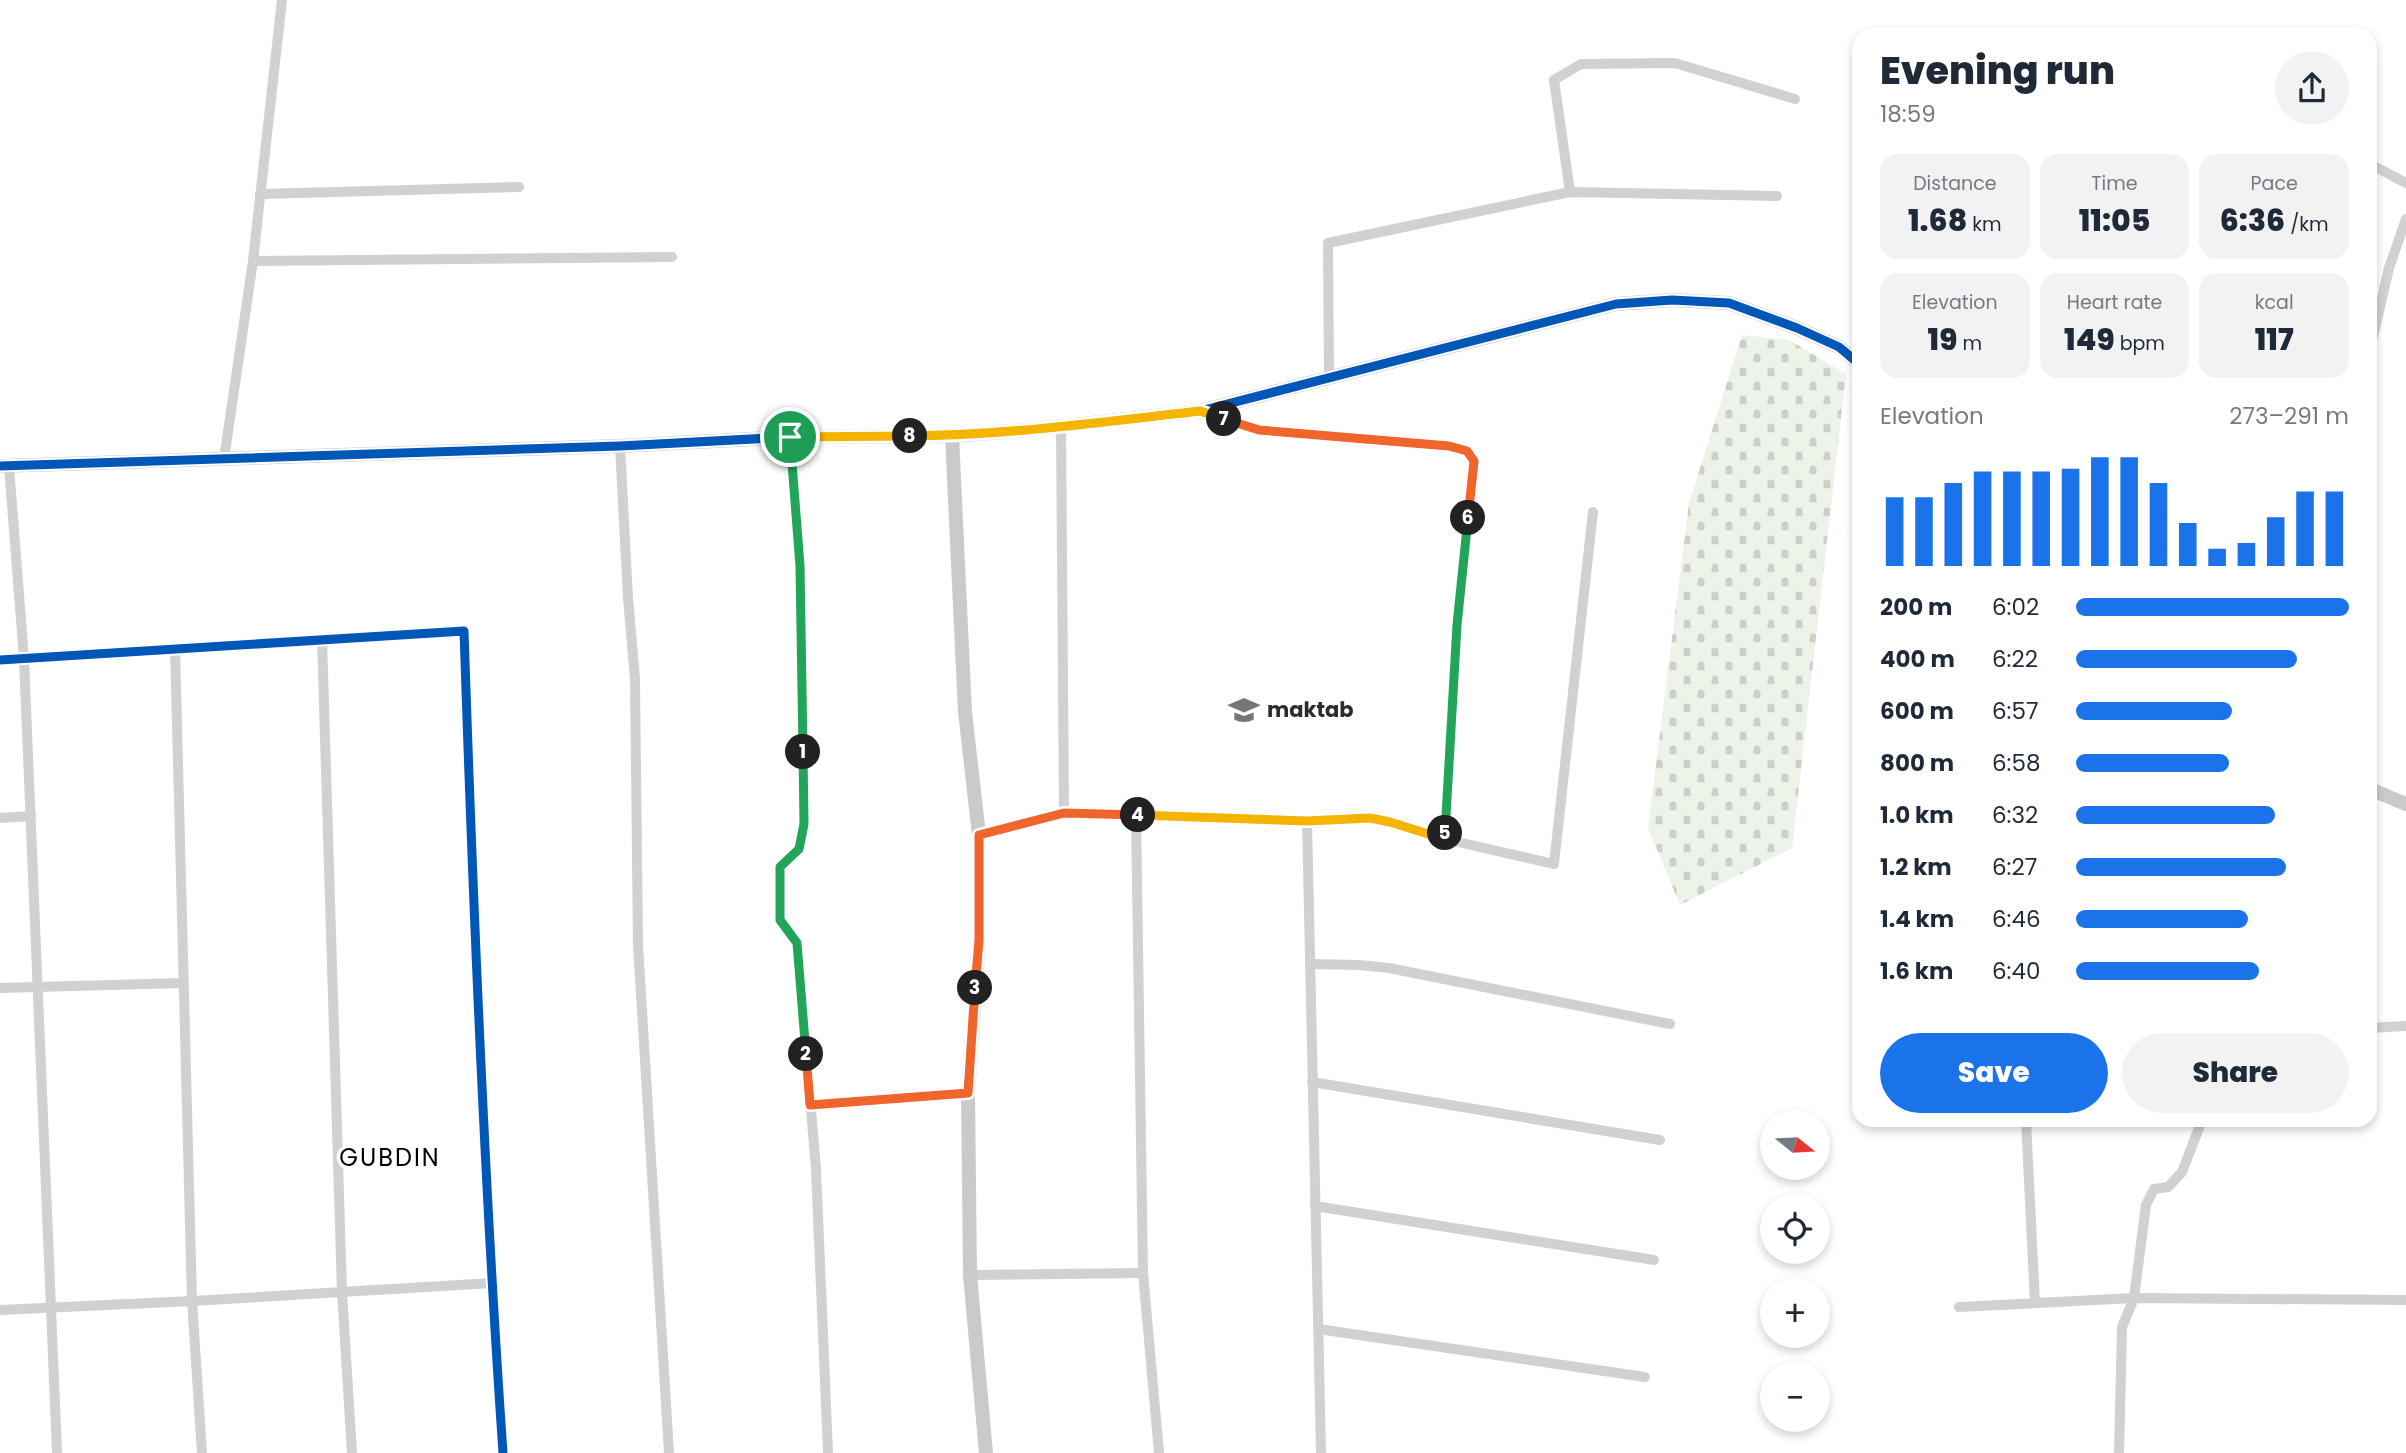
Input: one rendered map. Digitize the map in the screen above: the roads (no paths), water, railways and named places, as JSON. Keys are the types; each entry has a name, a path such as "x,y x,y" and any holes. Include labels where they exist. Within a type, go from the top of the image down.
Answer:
{"street":[{"path":"224,459 253,261 282,0"},
{"path":"1570,192 1554,80 1581,64 1675,63 1795,99"},
{"path":"2377,168 2406,183"},
{"path":"260,194 519,187"},
{"path":"1329,378 1328,243 1570,192 1777,196"},
{"path":"2377,320 2389,268 2406,219"},
{"path":"253,261 673,257"},
{"path":"57,1453 24,659 4,466 620,446 790,437 952,436 1060,426 1200,411 1616,304 1672,300 1729,303 1807,333 1839,348 1852,358"},
{"path":"1200,411 1259,430 1449,446 1467,451 1474,461 1457,625 1444,839"},
{"path":"1060,426 1064,813"},
{"path":"952,436 965,712 979,835 979,940 968,1093 970,1275 986,1453"},
{"path":"790,437 800,566 804,824 799,849 780,867 780,920 797,943 816,1183 828,1453"},
{"path":"620,446 635,679 638,945 668,1453"},
{"path":"979,835 1064,813 1307,821 1370,818 1444,839 1555,864 1593,512"},
{"path":"0,660 464,631 474,952 503,1453"},
{"path":"322,639 342,1292 352,1453"},
{"path":"175,648 192,1301 202,1453"},
{"path":"2377,792 2406,804"},
{"path":"1136,815 1143,1273 1159,1453"},
{"path":"0,818 31,816"},
{"path":"1307,821 1321,1453"},
{"path":"1310,964 1389,968 1670,1024"},
{"path":"0,988 183,983"},
{"path":"2377,1027 2406,1026"},
{"path":"1312,1082 1660,1140"},
{"path":"810,1105 968,1093"},
{"path":"2026,1127 2035,1303"},
{"path":"2119,1453 2122,1327 2134,1298 2146,1205 2154,1189 2168,1187 2182,1172 2199,1127"},
{"path":"1315,1206 1654,1260"},
{"path":"970,1275 1143,1273"},
{"path":"0,1310 492,1283"},
{"path":"1959,1307 2134,1298 2406,1300"},
{"path":"1318,1329 1645,1377"}],"place":[{"name":"maktab","path":"1244,710"}],"district":[{"name":"GUBDIN","path":"390,1158"}]}
